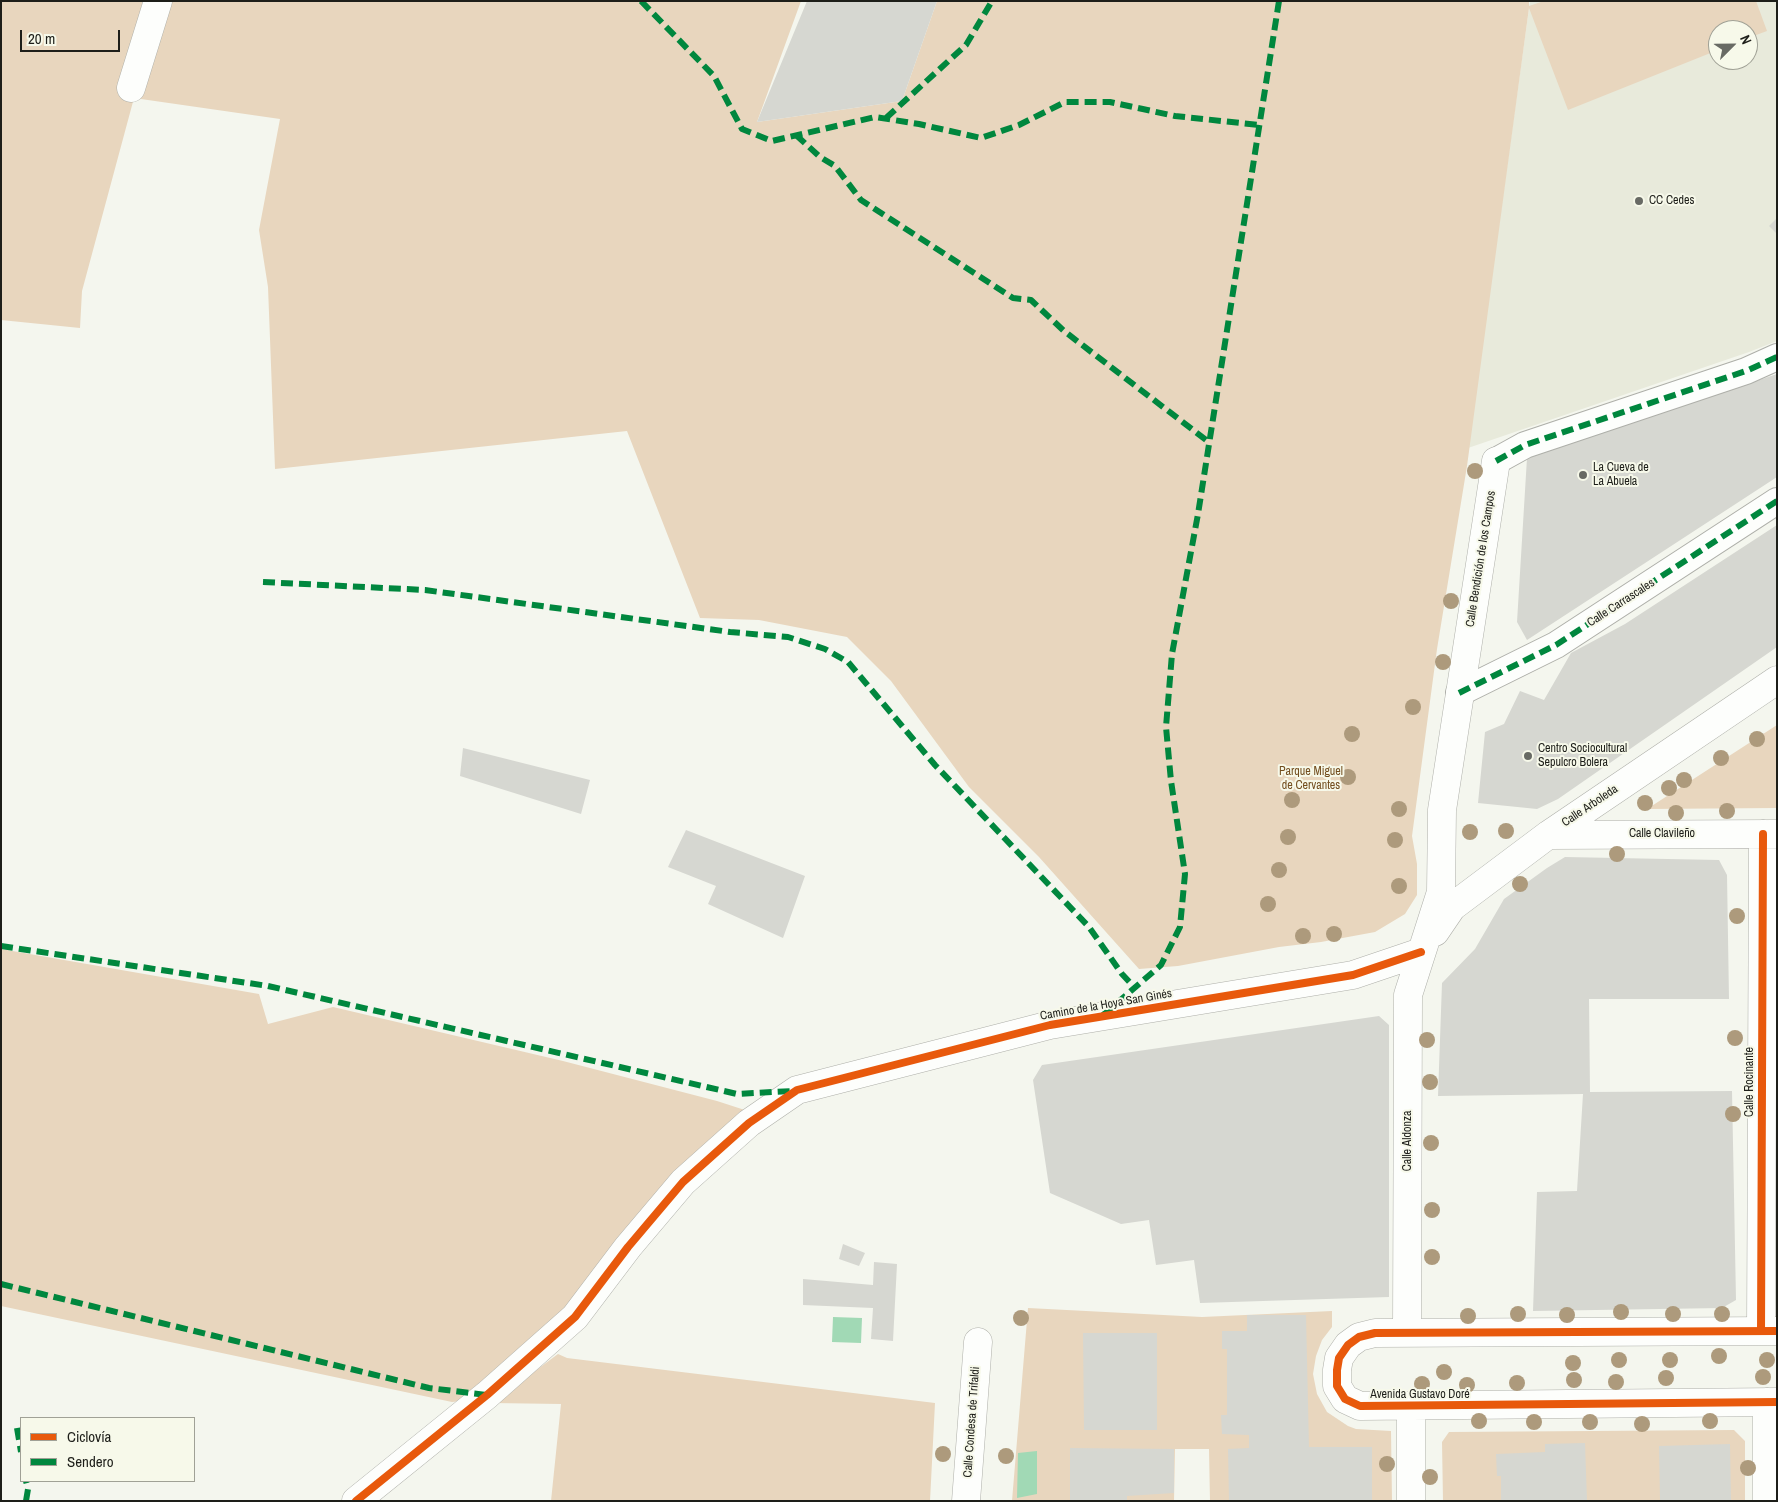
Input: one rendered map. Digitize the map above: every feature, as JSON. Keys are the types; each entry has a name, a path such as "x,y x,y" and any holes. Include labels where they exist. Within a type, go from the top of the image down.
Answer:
{"street":[{"path":"131,88 158,1"},
{"name":"Calle Bendición de los Campos","path":"1422,952 1441,892 1442,810 1496,461 1525,445 1746,372 1777,357"},
{"name":"Calle Carrascales","path":"1459,693 1556,646 1777,501"},
{"name":"Calle Arboleda","path":"1422,952 1452,907 1548,835 1777,680"},
{"name":"Calle Clavileño","path":"1548,835 1770,834"},
{"name":"Calle Rocinante","path":"1769,1331 1770,834"},
{"name":"Camino de la Hoya San Ginés","path":"356,1501 487,1395 575,1317 628,1247 683,1182 749,1124 797,1090 1050,1025 1353,975 1422,952"},
{"name":"Calle Aldonza","path":"1407,1333 1408,995 1422,952"},
{"name":"Avenida Gustavo Doré","path":"1769,1331 1375,1333 1359,1336 1348,1345 1339,1358 1337,1386 1345,1399 1360,1406 1772,1402"},
{"name":"Calle Condesa de Trifaldi","path":"966,1501 978,1342"},
{"path":"1767,1501 1772,1402"},
{"path":"1411,1406 1411,1501"}],"shaded area":[{"name":"CC Cedes","path":"1530,1 1777,1 1777,341 1468,448"},
{"path":"833,1317 862,1318 861,1343 832,1342"},
{"path":"1037,1451 1037,1494 1017,1498 1018,1453"}],"green space":[{"path":"1,1 143,1 118,95 134,98 82,291 80,328 1,320"},
{"name":"Parque Miguel de Cervantes","path":"163,1 801,1 757,122 902,101 937,1 1529,1 1529,6 1544,1 1756,1 1767,31 1758,34 1758,20 1708,20 1708,54 1568,110 1529,8 1467,466 1437,649 1412,836 1417,864 1417,895 1405,914 1375,932 1321,942 1279,947 1178,966 1139,969 1039,857 969,787 891,681 847,637 759,620 700,618 627,431 275,469 268,287 259,230 280,119 134,98"},
{"path":"1777,725 1777,808 1647,809"},
{"path":"1,949 259,994 268,1024 333,1007 563,1061 717,1101 754,1113 602,1275 471,1400 452,1402 1,1306"},
{"path":"1028,1308 1202,1317 1332,1311 1332,1327 1322,1340 1316,1356 1313,1374 1317,1394 1327,1412 1348,1426 1356,1429 1391,1431 1392,1501 1210,1501 1209,1449 1175,1449 1174,1501 1012,1501"},
{"path":"558,1354 567,1358 935,1403 930,1501 551,1501 561,1404 492,1403"},
{"path":"1734,1430 1745,1441 1745,1501 1443,1501 1442,1442 1449,1432"}],"building":[{"path":"807,1 937,1 902,101 757,122"},
{"path":"1777,218 1777,234 1769,226"},
{"path":"1777,374 1777,477 1527,640 1517,622 1527,458"},
{"path":"1777,525 1777,647 1558,799 1537,809 1478,803 1485,732 1504,724 1520,691 1544,700 1571,653 1625,624"},
{"path":"463,748 590,780 581,814 460,776"},
{"path":"686,830 805,876 783,938 708,904 716,886 668,867"},
{"path":"1565,857 1719,860 1727,875 1729,999 1589,999 1590,1092 1732,1091 1736,1300 1722,1308 1533,1311 1537,1192 1577,1191 1583,1094 1438,1096 1442,983 1475,949 1504,899"},
{"path":"1379,1016 1389,1025 1389,1297 1200,1303 1194,1260 1156,1265 1149,1220 1121,1224 1050,1193 1033,1080 1042,1065"},
{"path":"843,1244 865,1253 859,1266 839,1259"},
{"path":"874,1262 897,1264 893,1341 871,1339 873,1308 803,1305 803,1279 873,1285"},
{"path":"1247,1315 1306,1315 1309,1447 1372,1447 1372,1501 1229,1501 1228,1449 1249,1448 1249,1435 1222,1434 1221,1415 1227,1415 1227,1349 1222,1349 1222,1331 1247,1331"},
{"path":"1083,1333 1157,1333 1157,1430 1084,1430"},
{"path":"1585,1443 1587,1501 1501,1501 1501,1476 1497,1476 1496,1454 1545,1452 1545,1444"},
{"path":"1730,1444 1731,1501 1660,1501 1659,1446"},
{"path":"1070,1448 1174,1449 1174,1493 1127,1496 1127,1501 1070,1501"}],"marked path":[{"path":"641,1 714,76 742,129 772,141 875,117 919,124 981,138 1019,125 1065,102 1110,102 1175,116 1259,125"},
{"path":"886,118 966,45 992,1"},
{"path":"1103,1015 1161,965 1180,927 1185,874 1171,781 1166,727 1172,654 1198,514 1279,1"},
{"path":"796,135 820,157 835,166 861,200 1013,298 1031,300 1064,331 1210,443"},
{"path":"1496,461 1525,445 1746,371 1777,357"},
{"path":"1459,693 1556,645 1777,501"},
{"path":"263,582 425,590 730,632 788,637 825,649 848,662 935,765 1089,927 1122,974 1135,988"},
{"path":"1,946 268,986 737,1094 792,1091"},
{"path":"1,1284 429,1388 487,1395"},
{"path":"17,1428 20,1446"},
{"path":"26,1482 28,1489 26,1501"}],"cycle path":[{"path":"1761,1331 1763,834"},
{"path":"356,1501 487,1395 575,1317 628,1247 683,1182 749,1123 797,1090 1050,1025 1353,975 1421,952"},
{"path":"1777,1331 1375,1333 1359,1337 1348,1345 1339,1358 1337,1370 1337,1386 1345,1399 1360,1406 1777,1402"}],"place":[{"name":"CC Cedes","path":"1639,201"},
{"name":"La Cueva de La Abuela","path":"1583,475"},
{"name":"Centro Sociocultural Sepulcro Bolera","path":"1528,756"}]}
